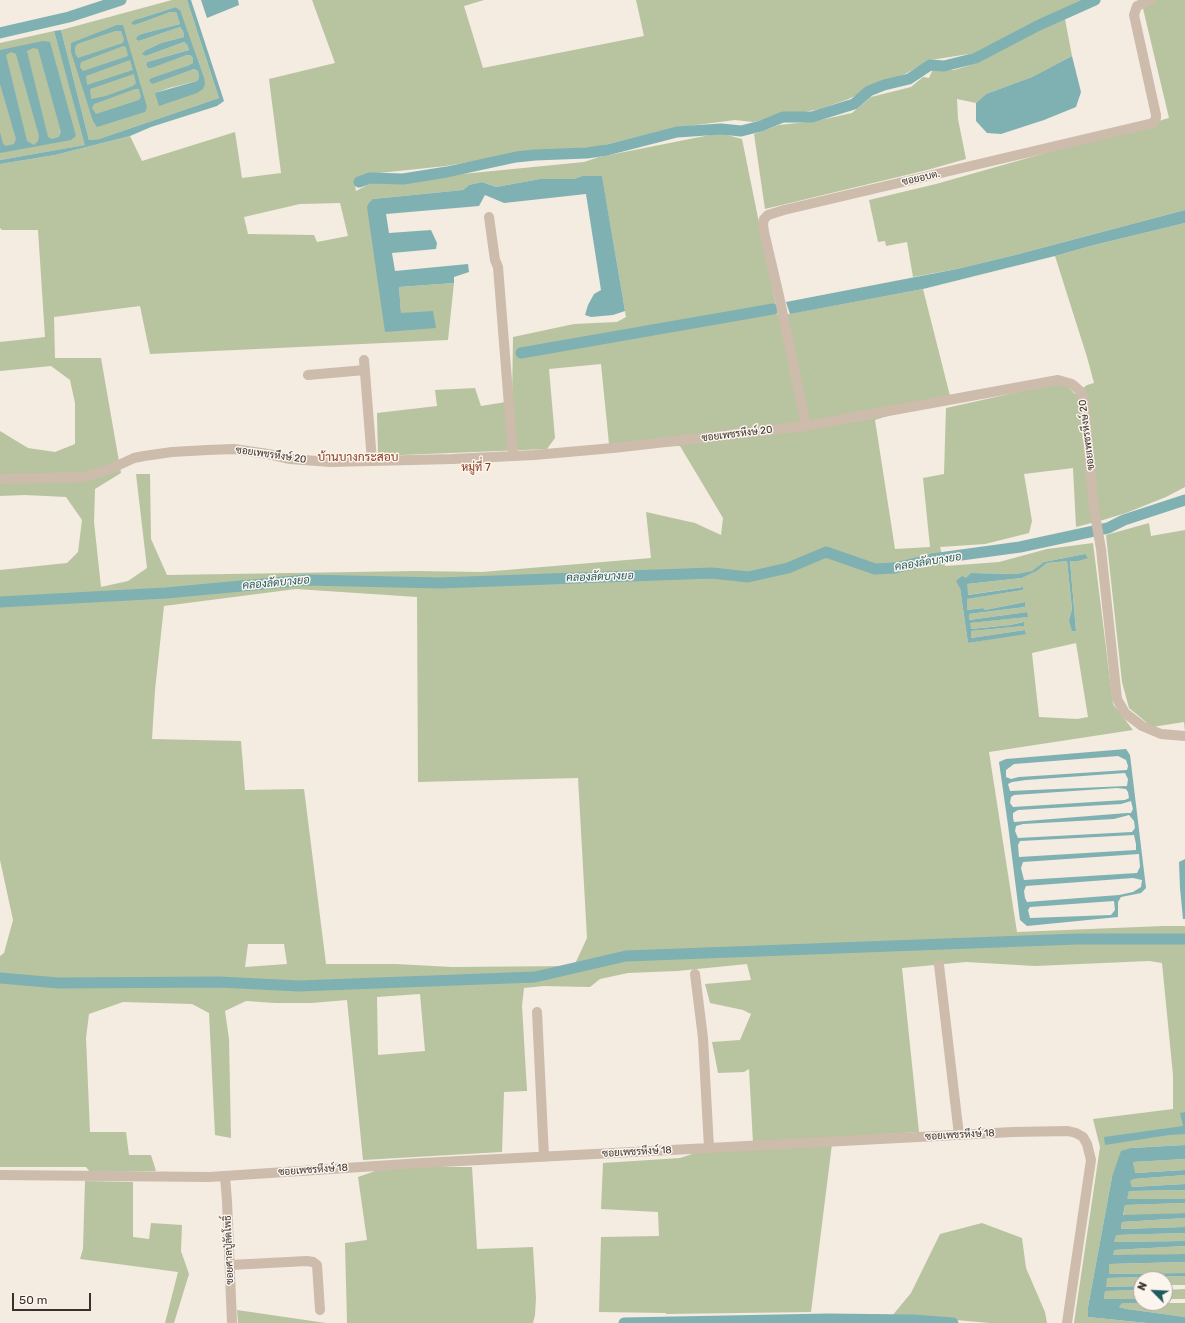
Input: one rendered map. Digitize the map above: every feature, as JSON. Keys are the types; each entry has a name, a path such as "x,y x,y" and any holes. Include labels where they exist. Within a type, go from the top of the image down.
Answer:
{"street":[{"name":"ซอยอบต.","path":"806,426 764,232 764,219 768,215 784,210 1153,123 1156,115 1134,14 1137,6 1151,0"},
{"path":"489,217 494,260 498,267 513,456"},
{"path":"308,375 365,365 372,461"},
{"name":"ซอยเพชรหึงษ์ 20","path":"0,479 83,477 108,470 134,458 172,452 207,450 234,449 317,461 372,461 513,456 613,448 806,426 1058,380 1072,384 1080,390 1084,400 1094,509 1101,549 1117,699 1125,713 1142,726 1161,734 1185,736"},
{"path":"939,965 959,1135"},
{"path":"695,974 703,1038 709,1148"},
{"path":"537,1012 544,1157"},
{"name":"ซอยเพชรหึงษ์ 18","path":"0,1175 209,1177 422,1163 1013,1132 1068,1131 1083,1137 1087,1144 1091,1160 1067,1323"},
{"name":"ซอยศาลปู่ลัดโพธิ์","path":"225,1176 232,1323"},
{"path":"230,1265 307,1261 313,1262 317,1265 320,1310"}],"green space":[{"path":"172,0 187,0 219,98 99,139 89,140 61,30","holes":["176,7 179,9 204,77 160,105 156,93 197,81 199,78 198,71 194,69 152,83 193,63 193,58 190,55 187,55 148,68 146,65 147,62 189,50 187,43 184,42 146,56 146,50 161,43 184,37 183,31 180,27 139,41 136,40 141,34 180,24 176,12 135,20"]},
{"path":"312,0 484,0 464,6 483,68 644,36 636,0 1088,0 975,53 931,60 905,74 846,100 820,109 753,122 735,120 673,128 596,147 520,153 446,166 379,173 354,180 356,191 371,183 584,162 599,157 720,133 742,139 778,316 923,289 950,396 875,420 895,549 930,547 923,478 944,474 946,408 1059,383 1069,388 1075,394 1087,385 1094,383 1055,256 1185,223 1185,487 1166,497 1126,513 1076,527 1073,468 1024,474 1032,521 1029,533 985,544 940,547 945,566 999,562 1047,549 1093,543 1113,704 1133,730 989,752 1017,932 1185,926 1185,1145 1131,1148 1112,1177 1088,1307 1088,1317 1147,1323 1074,1323 1100,1147 1093,1119 1173,1109 1173,1075 1162,963 1149,961 1035,966 966,962 902,968 919,1132 753,1143 749,1069 744,1072 718,1073 712,1042 740,1040 751,1014 743,1010 710,1003 705,984 751,980 747,964 677,971 628,973 600,979 590,987 544,986 524,988 522,1006 527,1091 504,1092 502,1152 363,1160 347,1000 311,1003 246,1001 225,1011 229,1039 231,1138 215,1135 209,1013 192,1004 123,1002 89,1014 86,1038 90,1132 126,1132 129,1155 151,1155 156,1171 90,1172 86,1167 0,1167 0,956 4,953 13,920 0,860 0,570 67,563 78,552 82,520 66,497 25,495 0,496 0,431 28,448 55,452 75,444 75,403 70,380 51,366 0,371 0,342 45,337 38,230 2,230 0,228 0,164 55,155 130,136 142,161 235,132 242,178 281,173 269,79 335,63","holes":["582,176 602,177 626,317 617,322 574,324 513,337 512,401 481,406 475,388 435,390 437,406 377,413 378,456 547,449 555,438 549,369 601,364 609,444 649,447 680,446 723,518 721,535 695,523 646,512 651,558 482,572 416,571 167,575 151,539 150,474 136,474 147,568 128,581 101,587 94,522 95,489 121,473 101,358 55,358 54,317 140,306 150,354 448,340 454,283 399,287 401,313 373,199 463,190 469,185 482,182 496,187 540,179 574,179","340,203 348,236 317,242 314,235 248,234 244,217 300,204","1085,554 1078,561 1070,561 1076,631 1069,620 1072,609 1067,561 1047,563 1037,571 1022,578 967,584 967,595 1022,587 1023,590 966,599 967,610 983,608 985,610 1025,602 1025,607 969,614 969,620 1027,612 1027,617 969,623 970,629 1010,625 1023,622 1023,626 971,631 971,638 1025,630 1026,633 968,643 960,588 971,573 1016,574 1033,571 1044,562","296,589 417,597 418,782 578,778 587,938 574,966 452,967 396,964 326,964 304,789 245,790 241,741 152,739 155,690 164,606","1076,643 1088,717 1077,719 1039,717 1032,653","248,944 284,944 287,964 245,967","420,994 425,1051 378,1055 377,997"]},
{"path":"1141,0 1185,0 1185,210 1015,255 957,269 913,277 907,242 886,246 885,241 878,242 869,200 936,184 1169,118"},
{"path":"1065,19 1072,56 1032,77 986,94 976,103 957,99 958,119 966,159 927,170 765,209 754,134 779,125 816,121 852,113 871,97 911,87 923,77 929,78 933,69 954,70 977,63 1022,38"},
{"path":"54,31 86,145 0,160 0,43"},
{"path":"1149,523 1151,536 1185,530 1185,732 1184,722 1152,727 1129,708 1122,682 1106,535"},
{"path":"832,1144 811,1312 666,1314 599,1312 601,1237 659,1236 658,1212 601,1209 603,1163 680,1158 695,1153"},
{"path":"1185,1159 1185,1170 1134,1173 1133,1162"},
{"path":"422,1167 472,1167 477,1249 533,1247 536,1298 533,1323 347,1323 345,1243 367,1240 358,1177 378,1170"},
{"path":"1185,1175 1185,1184 1132,1187 1129,1181 1134,1179"},
{"path":"85,1181 133,1182 133,1237 149,1239 151,1223 182,1225 181,1251 189,1274 174,1323 165,1323 178,1272 80,1259 83,1249"},
{"path":"1185,1190 1185,1199 1126,1200 1129,1191"},
{"path":"1185,1203 1185,1213 1123,1216 1125,1205"},
{"path":"1185,1218 1185,1227 1121,1229 1122,1222"},
{"path":"982,1223 1022,1238 1026,1268 1045,1312 1047,1323 990,1323 911,1316 892,1316 911,1293 940,1234"},
{"path":"1185,1233 1185,1241 1114,1242 1115,1235"},
{"path":"1185,1246 1185,1254 1112,1256 1113,1250"},
{"path":"1185,1262 1185,1273 1173,1273 1173,1271 1133,1271 1133,1274 1109,1274 1109,1264"},
{"path":"1173,1276 1185,1276 1185,1285 1173,1285"},
{"path":"1133,1277 1133,1286 1106,1287 1106,1278"},
{"path":"1185,1289 1185,1299 1173,1299 1173,1290"},
{"path":"1133,1290 1133,1299 1104,1299 1105,1291"},
{"path":"1121,1303 1133,1303 1133,1310 1119,1307"},
{"path":"1173,1303 1185,1303 1185,1317 1142,1311 1173,1311"},
{"path":"237,1310 326,1323 238,1323"}],"water":[{"path":"187,0 191,0 224,101 217,106 151,127 130,136 55,155 0,164 0,160 85,145 54,31 61,30 89,140 99,139 219,98"},
{"path":"201,0 238,0 239,5 207,18"},
{"path":"176,7 180,10 204,77 205,84 203,89 197,93 159,106 155,93 197,81 199,78 198,71 194,69 152,84 149,80 152,78 187,66 193,63 193,58 190,55 187,55 151,68 148,68 146,65 147,62 189,50 187,44 184,42 146,56 142,54 146,50 161,43 184,37 183,31 180,27 139,41 136,40 141,34 180,24 176,12 170,12 134,25 131,23 135,20"},
{"path":"117,25 123,25 147,107 145,112 97,127 93,121 71,52 71,43","holes":["115,31 121,31 124,39 123,43 78,58 75,53 77,44","123,46 126,47 128,56 83,71 80,67 81,62","130,60 133,70 87,85 86,76","134,74 136,83 133,86 106,96 91,99 90,89","135,89 139,89 141,97 139,100 96,114 92,108 94,104"]},
{"path":"43,41 50,42 76,136 71,140 0,153 0,132 3,144 6,146 14,144 16,139 0,84 0,50","holes":["33,48 38,49 61,132 59,137 52,139 48,137 27,51","11,52 16,54 39,136 38,141 34,145 27,141 6,55"]},
{"path":"1072,56 1081,92 1076,107 1044,120 1001,134 987,133 976,121 976,103 986,94 1032,77"},
{"path":"582,176 602,176 625,311 613,315 591,317 585,315 594,294 601,290 586,194 504,203 485,195 479,206 386,214 389,233 431,230 437,243 436,249 392,253 395,271 468,264 469,272 454,277 454,283 399,287 401,313 433,311 436,328 385,332 367,207 373,199 463,190 469,185 482,182 496,187 540,179 574,179"},
{"path":"1185,210 1185,223 923,289 790,314 786,302 957,269"},
{"path":"1085,554 1088,558 1078,561 1070,561 1076,631 1072,631 1069,620 1072,609 1067,561 1047,563 1037,571 1022,578 967,584 968,595 1023,587 1023,590 967,599 967,610 983,608 985,610 1025,602 1025,607 969,614 969,620 1027,612 1028,617 970,623 971,629 1024,622 1024,626 971,631 971,638 1025,630 1026,634 968,643 960,588 956,581 962,576 966,578 971,573 1016,574 1032,571 1044,562"},
{"path":"1126,749 1130,755 1146,888 1141,893 1121,897 1118,902 1118,917 1027,926 1020,920 999,762 1006,759","holes":["1118,756 1126,760 1128,766 1127,770 1019,777 1011,779 1006,777 1006,770 1014,764","1125,773 1128,779 1127,786 1010,791 1008,784 1012,782","1117,788 1126,789 1129,798 1125,800 1013,807 1010,803 1011,797 1014,795","1131,801 1133,809 1131,813 1014,822 1013,813 1018,810 1121,804","1129,815 1134,821 1135,828 1132,832 1018,838 1015,831 1016,826 1023,824 1114,819","1134,835 1136,850 1019,857 1018,845 1020,841","1139,854 1140,867 1137,873 1024,880 1021,868 1023,862","1133,878 1142,880 1141,887 1133,892 1119,895 1027,902 1024,891 1026,886","1114,901 1115,910 1111,915 1030,918 1028,910 1030,907"]},
{"path":"1185,859 1185,919 1183,919 1179,862"},
{"path":"1185,1112 1185,1134 1105,1145 1104,1137 1183,1126 1180,1113"},
{"path":"1185,1145 1185,1159 1133,1162 1135,1173 1185,1170 1185,1175 1134,1179 1130,1181 1132,1187 1185,1184 1185,1190 1129,1191 1127,1199 1185,1199 1185,1203 1125,1205 1123,1215 1185,1213 1185,1218 1122,1222 1121,1229 1185,1227 1185,1233 1116,1235 1114,1242 1185,1241 1185,1246 1114,1250 1113,1255 1185,1254 1185,1262 1109,1264 1109,1274 1133,1274 1133,1277 1107,1278 1106,1287 1133,1286 1133,1290 1105,1291 1104,1299 1133,1299 1133,1303 1122,1303 1119,1307 1133,1311 1185,1317 1185,1323 1147,1323 1088,1317 1088,1307 1112,1177 1121,1151 1131,1148"},
{"path":"1173,1273 1185,1273 1185,1276 1173,1276"}],"waterway":[{"path":"0,33 69,17 121,0"},
{"path":"359,182 370,178 403,179 447,172 516,157 587,153 607,150 677,132 721,129 741,131 761,126 783,117 812,117 854,104 869,91 884,85 909,79 930,65 944,66 976,58 1037,26 1095,0"},
{"path":"521,353 773,309"},
{"name":"คลองลัดบางยอ","path":"0,602 166,593 306,580 440,583 712,573 748,577 788,568 826,552 875,569 895,568 932,559 1020,547 1108,528 1124,520 1185,500"},
{"path":"0,978 58,983 219,982 299,986 535,977 626,956 1077,939 1185,939"},
{"path":"624,1323 829,1319 913,1320 953,1323"}],"district":[{"name":"บ้านบางกระสอบ","path":"358,458"},
{"name":"หมู่ที่ 7","path":"476,468"}]}
